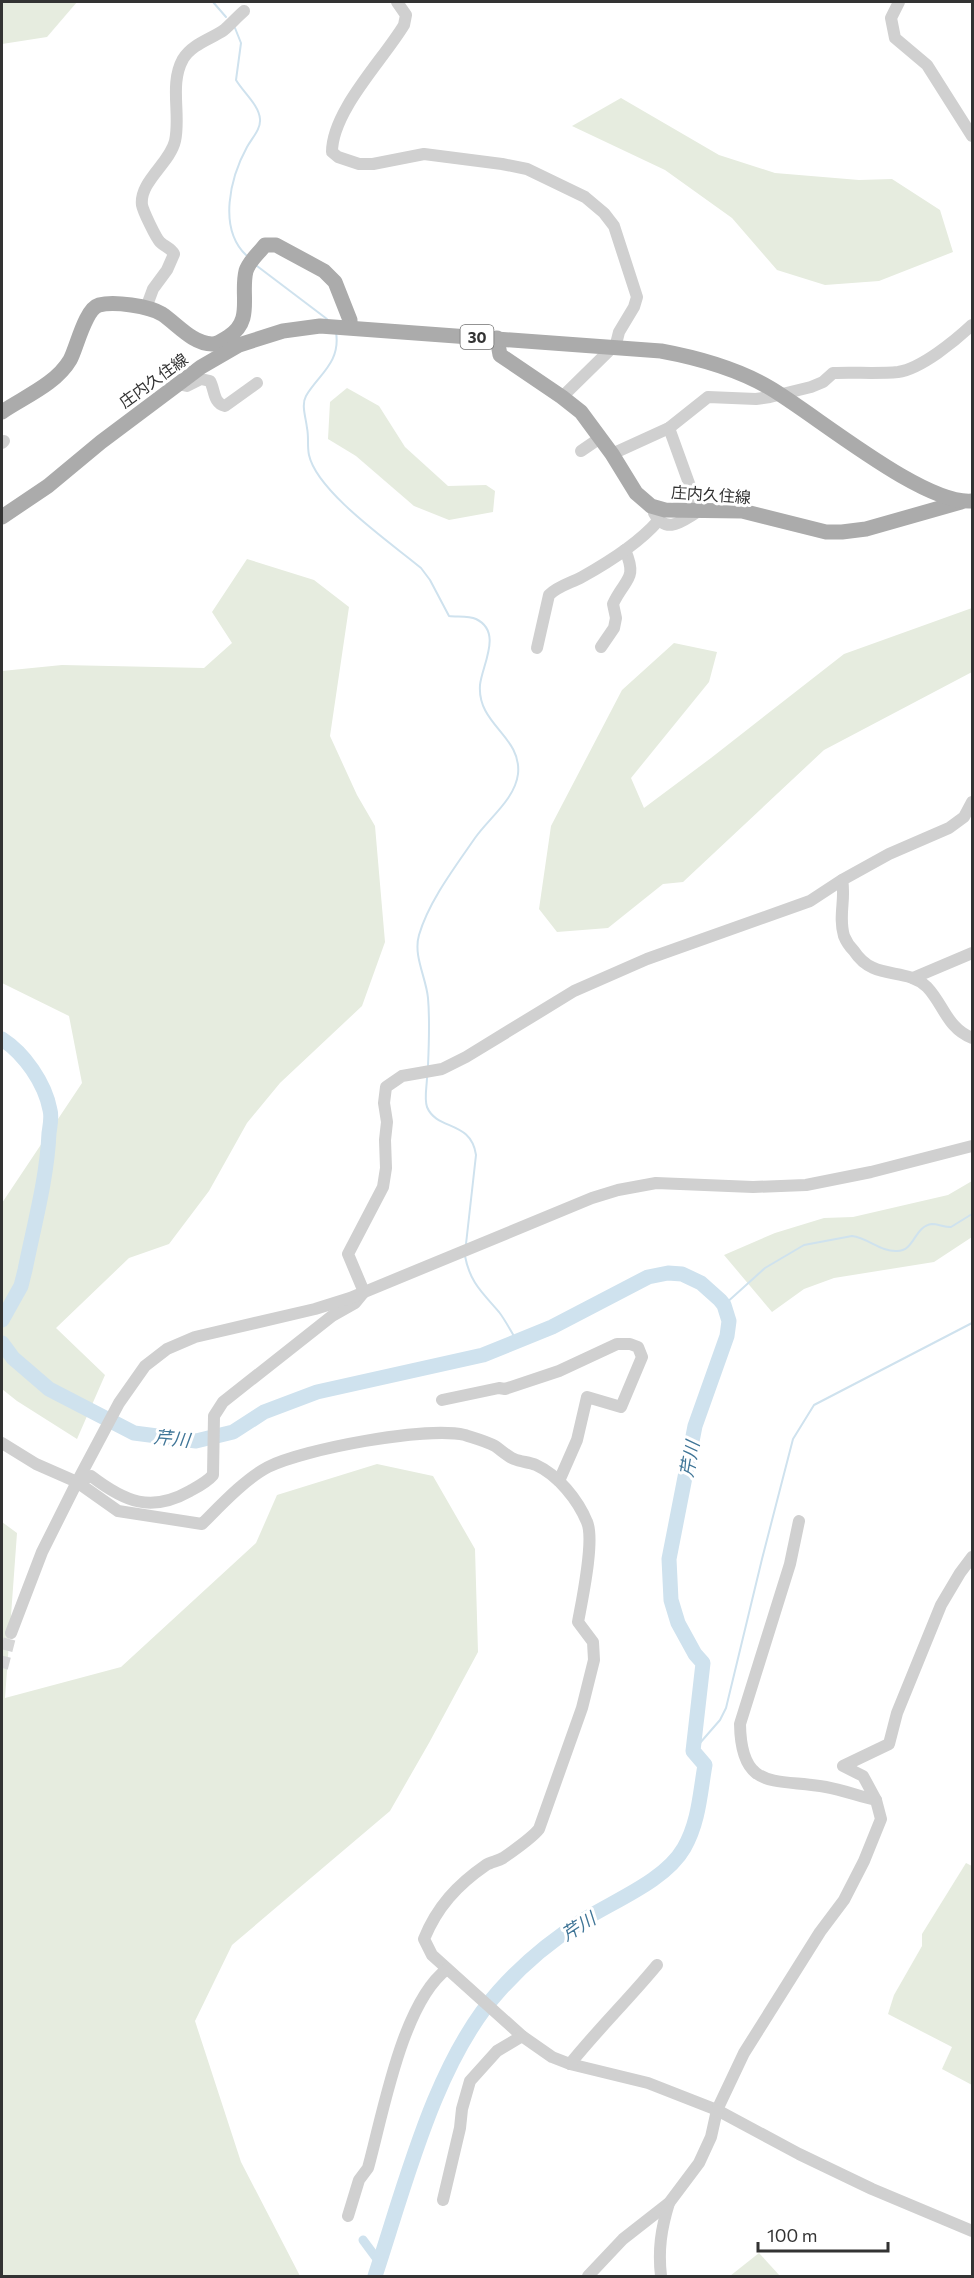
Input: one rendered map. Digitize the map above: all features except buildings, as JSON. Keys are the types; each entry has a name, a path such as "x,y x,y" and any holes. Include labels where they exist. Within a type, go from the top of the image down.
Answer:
{"main road":[{"path":"210,344 218,343 226,338 242,324 245,312 246,271 265,245 276,245 324,272 335,282 350,320 350,327"},
{"name":"庄内久住線","path":"2,412 57,377 69,360 90,311 98,305 146,308 160,313 196,340 210,344"},
{"name":"庄内久住線","path":"2,518 48,486 101,442 178,384 214,360 239,345 283,331 320,326 661,351 699,358 734,370 780,394 913,483 967,501"},
{"name":"庄内久住線","path":"497,338 500,355 581,412 612,454 636,493 651,506 665,510 742,512 826,532 842,532 866,529 967,501"}],"street":[{"path":"397,2 406,15 404,25 358,90 336,126 333,152 338,157 359,164 373,164 424,154 527,169 585,197 604,213 614,226 636,297 634,307 625,319 613,347 562,397"},
{"path":"899,2 891,18 895,38 927,65 972,136"},
{"path":"146,308 153,289 167,270 174,254 172,250 161,244 154,234 142,206 149,183 169,157 175,142 177,126 174,111 178,73 183,59 189,52 225,29 244,10"},
{"path":"612,454 669,428 708,397 756,399 811,387 823,382 833,373 900,372 913,368 958,338 972,325"},
{"path":"210,344 214,360"},
{"path":"178,384 187,386 201,379 210,381 215,398 220,405 225,406 257,383"},
{"path":"651,506 658,520 666,525 676,525 699,511 669,428"},
{"path":"581,451 600,438"},
{"path":"537,648 549,595 625,550 648,533 658,520"},
{"path":"601,647 614,628 616,618 613,604 632,573 632,566 625,550"},
{"path":"364,1292 348,1254 383,1187 386,1168 387,1122 384,1103 386,1087 402,1076 442,1069 466,1057 574,991 647,959 810,901 889,854 949,828 964,817 972,802"},
{"path":"842,880 840,913 844,938 860,962 882,973 913,978 926,987 961,1033 972,1038"},
{"path":"913,978 972,953"},
{"path":"11,1633 42,1552 119,1403 145,1366 167,1349 195,1337 315,1309 364,1292 608,1193 641,1185 682,1183 753,1187 806,1185 871,1172 972,1146"},
{"path":"2,1443 36,1464 80,1476 91,1476 109,1490 143,1503 156,1504 176,1499 213,1475 214,1416 223,1402 332,1316 355,1303 364,1292"},
{"path":"442,1400 499,1388 505,1389 559,1371 617,1344 630,1344 638,1347 642,1357 621,1407 587,1397 577,1440 559,1481"},
{"path":"80,1476 118,1511 202,1524 227,1498 267,1467 310,1453 357,1442 444,1433 464,1435 492,1445 514,1459 536,1465 559,1481 574,1500 588,1524 588,1548 578,1622 593,1642 594,1660 582,1708 539,1829 503,1858 488,1864 444,1902 433,1918 424,1939 432,1955 519,2033 552,2057 570,2064 648,2083 717,2110 799,2154 872,2189 972,2231"},
{"path":"799,1521 790,1564 740,1724 741,1746 749,1766 763,1779 826,1787 876,1800"},
{"path":"588,2277 623,2239 669,2203 699,2163 711,2137 717,2110 744,2053 820,1932 844,1900 877,1834 881,1819 876,1800 863,1776 843,1766 889,1744 897,1713 941,1605 972,1557"},
{"path":"570,2064 597,2030 638,1989 657,1965"},
{"path":"348,2216 359,2180 368,2168 401,2045 426,1992 436,1978 447,1969"},
{"path":"443,2200 470,2082 497,2051 519,2033"},
{"path":"661,2277 658,2250 661,2229 669,2203"}],"shaded area":[{"path":"2,2 77,2 47,37 2,44"},
{"path":"621,98 719,155 775,173 859,180 892,179 940,210 953,252 879,281 825,285 777,270 732,218 665,170 572,126"},
{"path":"347,388 379,406 405,447 448,486 486,485 495,491 493,512 449,520 414,506 356,456 328,439 330,402"},
{"path":"247,559 314,580 349,607 330,736 357,795 375,826 385,942 362,1006 280,1083 247,1123 209,1191 169,1244 129,1258 56,1328 105,1375 77,1439 2,1389 2,1203 82,1083 69,1016 2,983 2,671 62,665 204,668 232,643 212,612"},
{"path":"972,608 972,672 824,750 683,882 663,884 608,928 557,932 539,909 551,826 622,690 674,643 717,652 709,682 631,778 644,808 844,654"},
{"path":"972,1181 972,1237 934,1262 834,1278 804,1289 772,1312 724,1255 775,1233 824,1218 853,1217 948,1195"},
{"path":"377,1464 433,1476 475,1549 478,1652 390,1811 232,1945 195,2021 241,2162 300,2276 2,2276 2,1522 17,1533 5,1698 121,1667 256,1543 277,1495"},
{"path":"966,1863 972,1866 972,2085 942,2069 952,2047 888,2014 894,1995 922,1946 922,1934"},
{"path":"759,2253 780,2276 730,2276"}],"waterway":[{"path":"213,2 226,17"},
{"path":"235,28 241,43 236,80 254,104 260,119 258,130 241,159 230,202 232,231 237,244 246,255"},
{"path":"257,266 327,319"},
{"path":"336,332 337,343 332,360 311,388 304,403 309,455 326,485 340,500 374,531 421,568 449,616 473,618 484,625 490,640 480,685 481,699 485,710 507,740 517,761 518,774 512,792 451,872 429,910 419,935 420,966 429,1006 428,1066"},
{"name":"芹川","path":"2,1039 26,1060 43,1089 51,1116 43,1185 25,1270 21,1286 2,1320"},
{"path":"427,1077 427,1107 432,1115 468,1136 476,1155 466,1244"},
{"path":"724,1305 765,1268 804,1245 852,1236 891,1251 903,1250 926,1226 932,1224 951,1227 972,1214"},
{"path":"465,1256 474,1281 502,1315 517,1341"},
{"name":"芹川","path":"2,1343 13,1358 49,1389 134,1433 196,1441 233,1432 264,1412 317,1392 483,1355 552,1327 648,1277 668,1273 682,1274 701,1283 724,1305 729,1321 727,1336 695,1426 669,1559 671,1600 678,1623 695,1654 703,1663 693,1751 705,1765 693,1828 684,1848 665,1870 549,1944 508,1981 477,2020 457,2053 424,2126 375,2276"},
{"path":"693,1751 720,1720 726,1708 793,1439 814,1405 972,1323"},
{"path":"363,2240 380,2263"}],"tunnel":[{"path":"2,1668 11,1633"}]}
